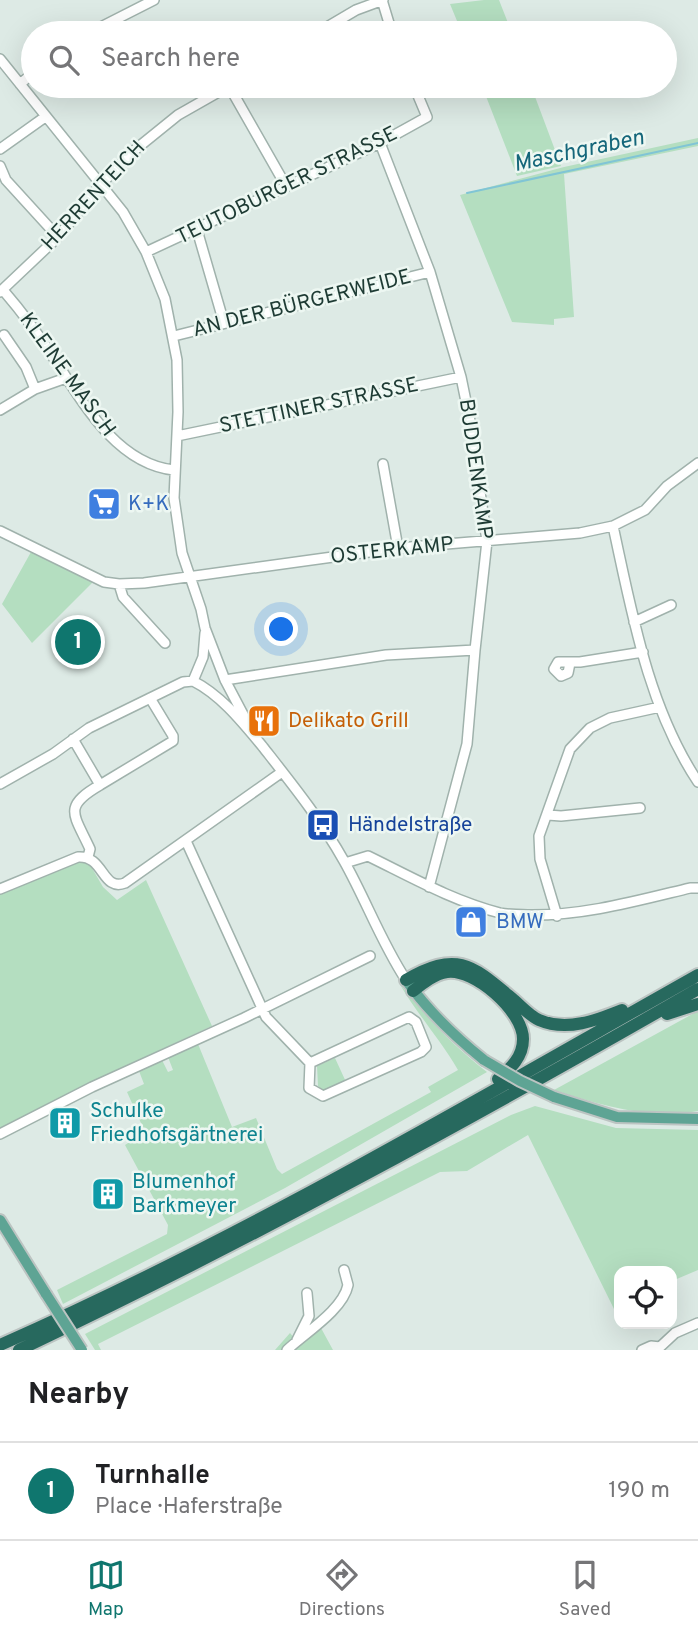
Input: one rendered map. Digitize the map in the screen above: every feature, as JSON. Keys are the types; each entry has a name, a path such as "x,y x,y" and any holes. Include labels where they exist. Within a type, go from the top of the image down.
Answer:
{"highway":[{"path":"410,985 425,969 453,962 473,967 540,1020 564,1026 593,1022 674,988"},
{"path":"410,985 447,972 464,974 478,981 499,998 515,1014 521,1025 523,1040 513,1066 450,1115"},
{"path":"0,1345 209,1244 450,1115 698,975"},
{"path":"19,1350 167,1280 321,1200 698,989"},
{"path":"633,1026 698,1004"}],"main road":[{"path":"410,985 462,1042 484,1060 554,1097 617,1117 698,1119"},
{"path":"0,1220 82,1350"}],"street":[{"path":"112,21 153,0"},
{"path":"337,21 382,0 388,21"},
{"path":"0,59 20,84"},
{"path":"31,98 123,212 146,252 166,299 178,373 175,515 182,552 205,628 226,680 255,737"},
{"name":"HERRENTEICH","path":"1,291 58,237 101,184 136,149 178,115 208,98"},
{"path":"236,98 286,186"},
{"name":"TEUTOBURGER STRASSE","path":"146,252 380,143 427,117 419,98"},
{"path":"0,149 45,117"},
{"name":"BUDDENKAMP","path":"380,143 430,272 461,377 487,541 467,744 429,887"},
{"path":"0,166 3,182 58,237"},
{"path":"197,230 225,323"},
{"name":"AN DER BÜRGERWEIDE","path":"174,336 430,272"},
{"name":"KLEINE MASCH","path":"1,291 33,328 97,421 118,443 145,463 158,469 174,470"},
{"path":"4,335 26,367 35,389"},
{"name":"STETTINER STRASSE","path":"177,436 461,377"},
{"path":"0,410 35,389 66,378"},
{"name":"OSTERKAMP","path":"119,584 270,567 398,548 580,533 613,526 645,510 667,486 698,463"},
{"path":"383,464 398,548"},
{"path":"613,526 634,622 660,707 674,741 694,768 698,782"},
{"path":"0,531 104,582 119,584 123,597 165,643"},
{"path":"634,622 671,605"},
{"path":"193,681 203,657 205,628"},
{"path":"226,680 294,667 386,655 475,650"},
{"path":"570,663 643,652"},
{"path":"0,784 53,754 89,728 184,682 193,681 209,689 255,737 323,825 345,863 388,952 410,985"},
{"path":"88,857 90,849 75,816 77,799 173,741 173,736 150,698"},
{"path":"557,916 540,859 539,836 570,748 590,728 610,718 660,707"},
{"path":"73,739 100,785"},
{"path":"0,889 78,858 88,857 94,860 111,884 118,886 282,772"},
{"path":"548,816 640,808"},
{"path":"186,841 266,1017 310,1063 309,1088 323,1096 421,1052 426,1047 416,1022 409,1017 310,1063"},
{"path":"345,863 368,856 429,887 503,914 557,916 698,888"},
{"path":"0,1134 113,1077 244,1018 370,956"},
{"path":"287,1350 319,1323 346,1291 348,1285 344,1270"},
{"path":"296,1342 309,1316 307,1293"},
{"path":"642,1350 651,1346 661,1348 675,1333 698,1323"}],"green space":[{"path":"499,0 507,21 457,21 450,4"},
{"path":"487,98 536,98 561,166 517,176"},
{"path":"698,138 698,146 564,174 574,317 554,319 554,325 512,322 460,195 564,167"},
{"path":"31,552 93,582 32,643 2,604"},
{"path":"78,862 89,863 103,887 117,900 146,880 212,1026 100,1078 0,1130 0,894"},
{"path":"399,983 440,1030 487,1072 285,1188 63,1304 57,1290 167,1234 168,1225 125,1145 145,1132 127,1092 144,1084 139,1071 162,1060 168,1072 173,1070 168,1057 198,1044 232,1127 256,1118 277,1169 282,1174 431,1092 428,1087 458,1070"},
{"path":"698,1011 698,1111 661,1114 624,1110 554,1090"},
{"path":"335,1058 346,1082 325,1092 318,1086 317,1066"},
{"path":"535,1106 616,1128 698,1130 698,1270 677,1279 677,1266 614,1266 614,1309 528,1135 467,1171 440,1172 98,1344 101,1350 95,1350 85,1334 511,1115"},
{"path":"321,1328 333,1350 275,1350 290,1333 300,1345"}],"waterway":[{"name":"Maschgraben","path":"467,193 698,143"}],"place":[{"name":"K+K","path":"104,504"},
{"name":"Turnhalle","path":"78,642"},
{"name":"Delikato Grill","path":"264,721"},
{"name":"Händelstraße","path":"323,825"},
{"name":"BMW","path":"471,922"},
{"name":"Schulke Friedhofsgärtnerei","path":"65,1123"},
{"name":"Blumenhof Barkmeyer","path":"108,1194"}]}
